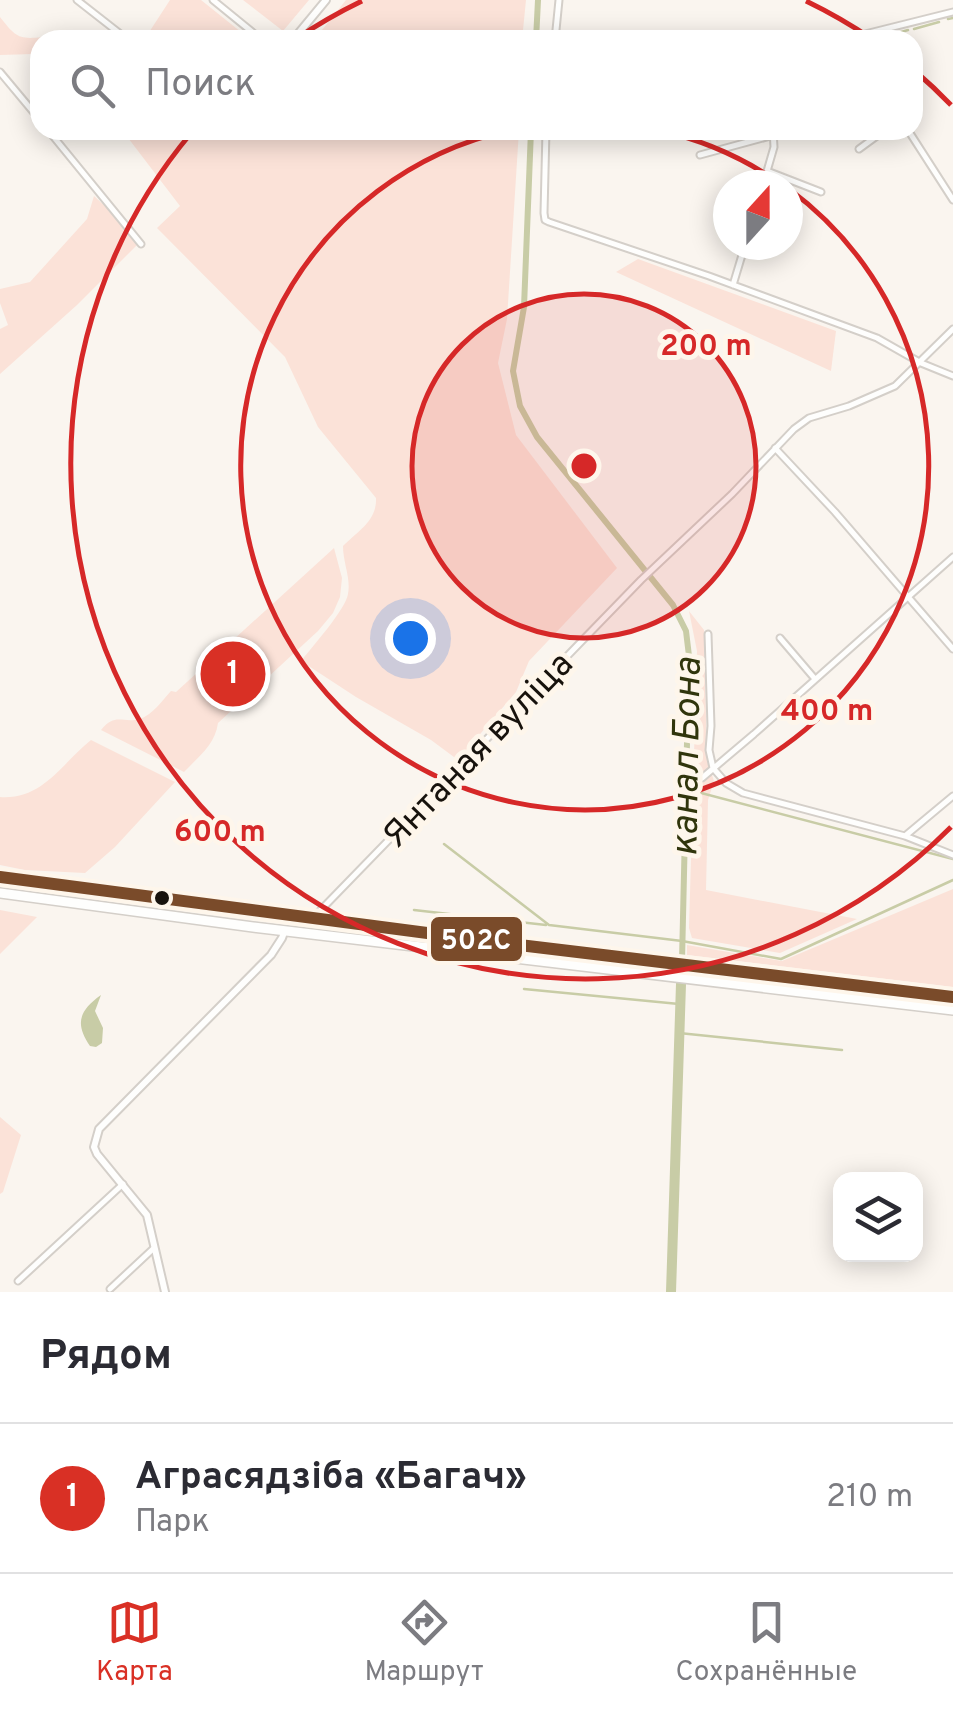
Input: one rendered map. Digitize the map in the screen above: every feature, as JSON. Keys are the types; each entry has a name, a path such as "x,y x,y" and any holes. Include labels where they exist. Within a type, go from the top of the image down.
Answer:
{"highway":[{"path":"0,878 953,997"},
{"path":"0,894 953,1010"}],"street":[{"path":"77,0 114,30"},
{"path":"212,0 250,30"},
{"path":"301,30 326,0"},
{"path":"556,30 559,0"},
{"path":"882,30 953,12"},
{"path":"0,72 30,108"},
{"path":"56,140 141,244"},
{"path":"546,140 546,220 877,338 953,376"},
{"path":"700,155 750,140"},
{"path":"767,170 774,140"},
{"path":"858,149 871,140"},
{"path":"914,140 953,200"},
{"path":"803,185 822,192"},
{"path":"734,286 742,260"},
{"name":"Янтаная вуліца","path":"312,919 641,580 800,423 895,386 953,329"},
{"path":"775,448 953,649"},
{"path":"702,778 953,557"},
{"path":"708,634 709,750 713,768 726,783 743,793 904,836 953,854"},
{"path":"780,638 815,680"},
{"path":"904,836 953,796"},
{"path":"165,1292 147,1215 97,1154 94,1147 99,1129 271,955 285,930"},
{"path":"18,1282 123,1184"},
{"path":"110,1289 156,1246"}],"shaded area":[{"path":"170,0 201,0 238,30 150,30"},
{"path":"243,0 309,0 282,30"},
{"path":"346,0 526,0 523,30 322,30"},
{"path":"0,17 18,35 30,38 30,54 0,55"},
{"path":"130,140 518,140 507,319 498,363 516,435 617,568 529,661 516,692 458,760 301,661 346,601 348,582 343,546 370,519 376,498 318,427 285,357 157,228 180,206"},
{"path":"94,196 137,245 0,374 0,329 8,325 0,303 0,289 30,282 87,219"},
{"path":"638,259 836,331 831,371 616,272"},
{"path":"334,548 342,578 333,613 218,723 210,744 184,772 101,730 115,720 140,719 149,714"},
{"path":"689,611 704,630 707,760 714,781 708,800 706,890 857,919 780,953 692,938 689,928 697,651"},
{"path":"91,740 175,782 115,847 85,873 0,865 0,797 40,787"},
{"path":"953,889 953,987 687,955 687,945 782,961"},
{"path":"0,910 37,917 0,954"},
{"path":"101,995 95,1011 103,1028 102,1043 96,1047 90,1046 81,1024 88,1006"},
{"path":"0,1117 21,1135 0,1194"}],"waterway":[{"name":"канал Бона","path":"536,30 538,0"},
{"path":"948,19 953,18"},
{"path":"914,29 939,22"},
{"name":"канал Бона","path":"531,140 524,307 513,371 520,406 537,437 673,605 686,631 689,656 682,961"},
{"path":"686,789 953,859"},
{"path":"444,844 549,925 682,941 781,959 953,880"},
{"path":"414,910 546,925"},
{"name":"канал Бона","path":"671,1292 681,984"},
{"path":"524,989 679,1004"},
{"path":"679,1033 842,1050"}],"transit line":[{"name":"502С","path":"0,877 953,997"}],"place":[{"name":"Аграсядзіба «Багач»","path":"233,674"}]}
